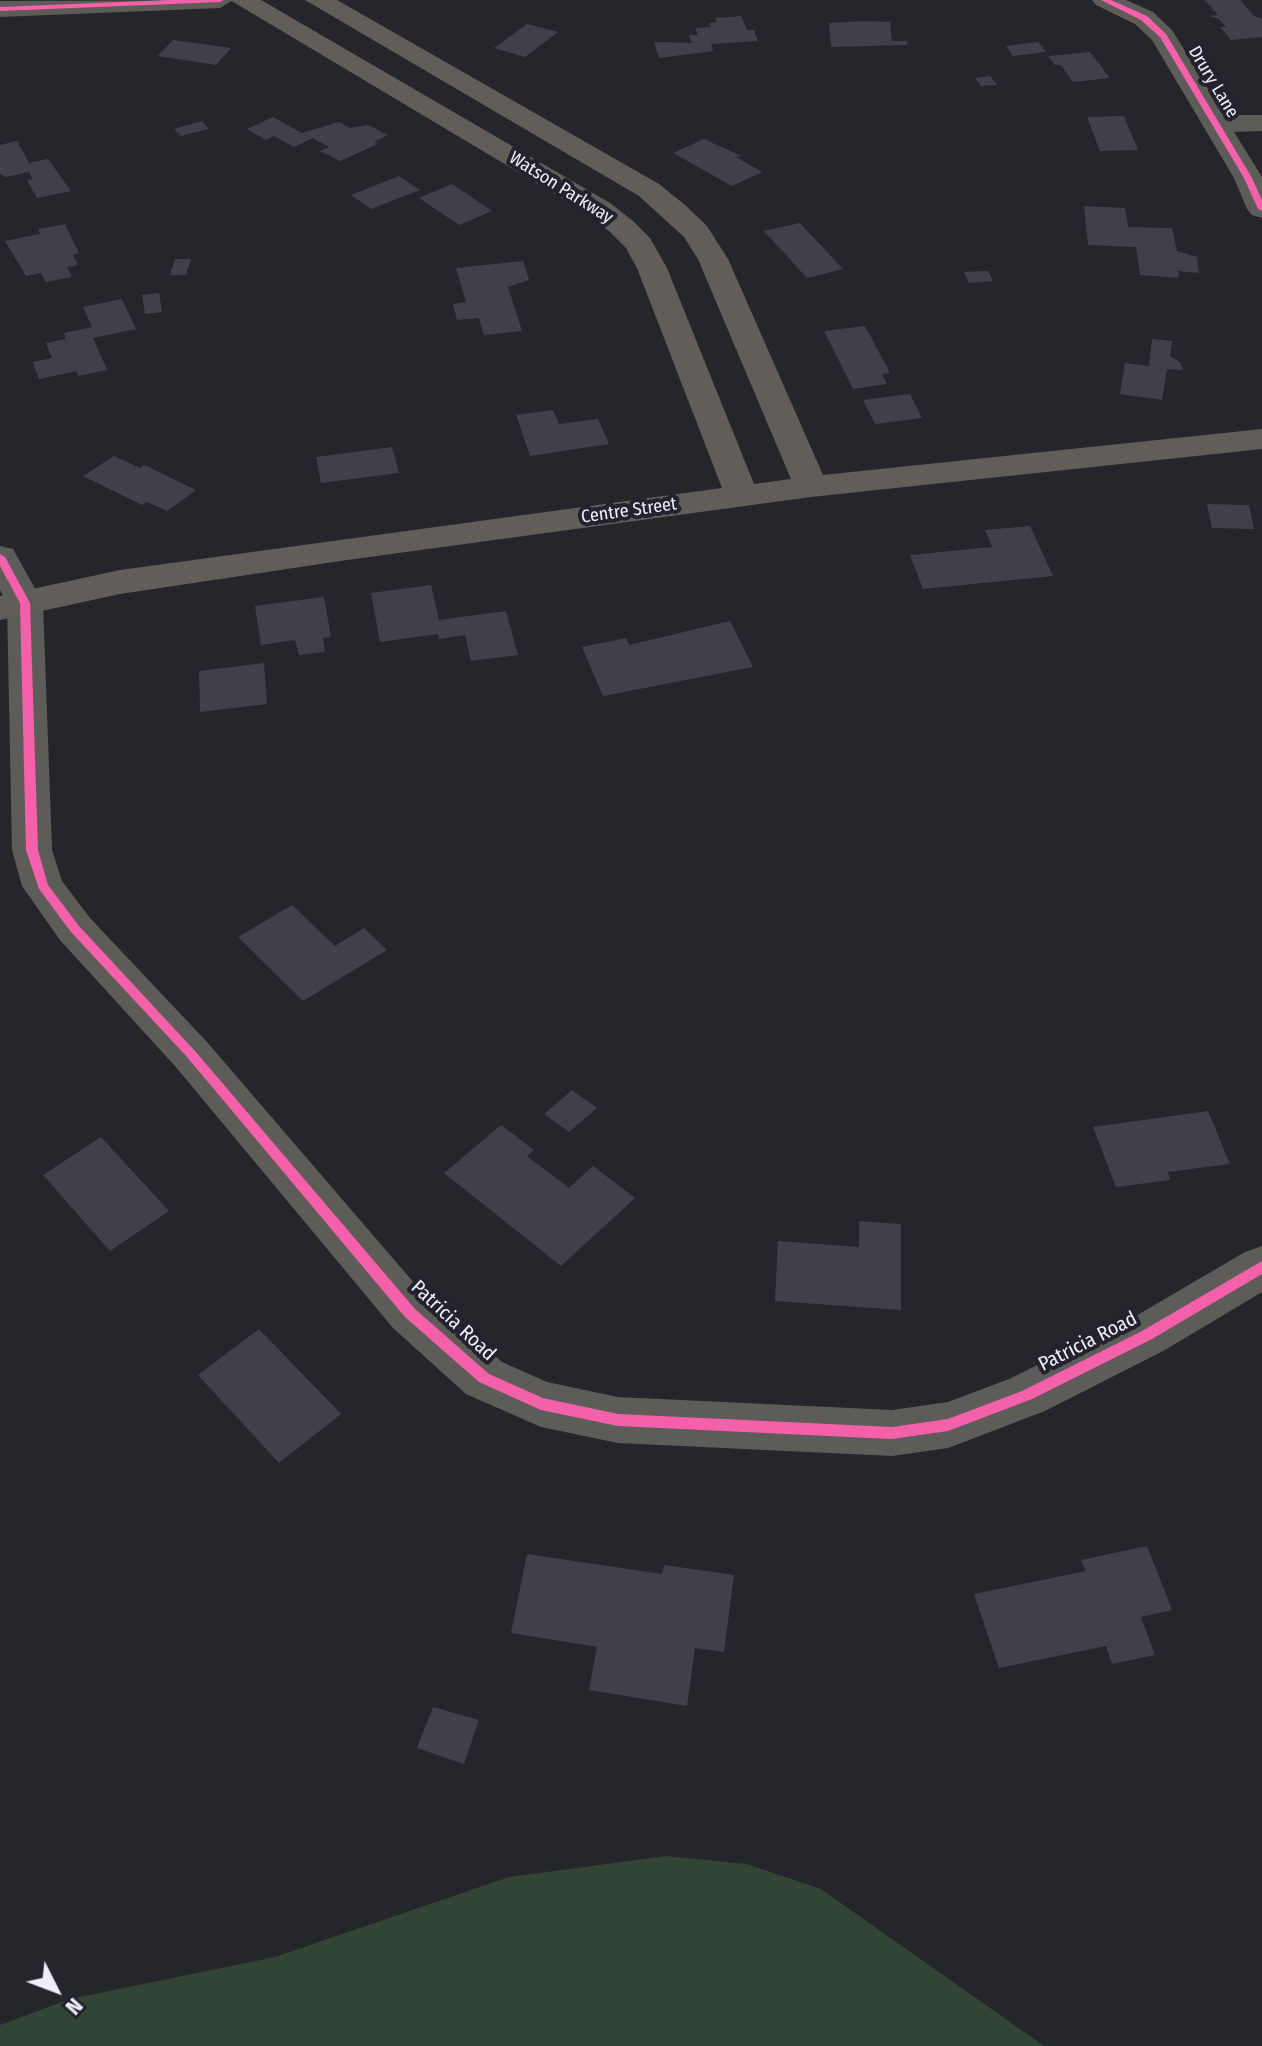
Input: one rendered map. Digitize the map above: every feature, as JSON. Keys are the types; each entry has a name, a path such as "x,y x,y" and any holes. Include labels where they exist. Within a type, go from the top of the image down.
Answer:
{"main road":[{"name":"Watson Parkway","path":"243,0 591,203 622,227 639,244 652,268 742,496"},
{"name":"Watson Parkway","path":"318,0 638,184 675,211 696,232 713,259 811,487"},
{"name":"Centre Street","path":"13,605 120,582 742,496 1262,439"}],"street":[{"path":"0,9 220,0"},
{"name":"Drury Lane","path":"1105,0 1144,18 1163,36 1217,124 1262,209"},
{"path":"1217,124 1262,123"},
{"path":"0,557 13,605"},
{"name":"Patricia Road","path":"13,605 32,850 43,886 75,929 191,1054 410,1313 484,1378 541,1404 618,1420 892,1433 948,1425 1027,1395 1147,1335 1262,1267"}],"green space":[{"path":"666,1856 747,1864 821,1889 1044,2046 0,2046 0,2025 70,1999 275,1957 509,1877"}],"building":[{"path":"1205,0 1240,0 1254,16 1262,19 1262,37 1231,40 1220,27 1226,27 1219,19 1209,16 1218,15"},
{"path":"741,16 747,30 754,30 758,41 711,44 713,51 659,58 654,42 692,43 689,35 698,35 695,28 711,27 709,23 717,22 715,18"},
{"path":"890,22 892,41 907,41 907,45 831,47 829,23"},
{"path":"527,24 558,32 525,57 494,48"},
{"path":"173,40 231,48 216,65 158,56"},
{"path":"1038,42 1046,52 1013,56 1006,46"},
{"path":"1090,52 1110,78 1073,82 1061,65 1055,65 1048,56"},
{"path":"990,76 997,85 981,86 975,78"},
{"path":"1124,116 1138,150 1100,151 1087,117"},
{"path":"273,117 302,133 339,122 350,128 368,125 388,135 374,142 378,144 340,161 320,151 329,147 313,138 294,147 274,136 266,140 247,129"},
{"path":"202,121 209,129 181,136 174,129"},
{"path":"704,139 741,156 736,157 762,172 732,186 673,153"},
{"path":"17,141 29,163 48,159 71,191 37,198 27,180 33,179 29,172 6,177 0,174 0,145"},
{"path":"399,176 420,190 371,209 351,195"},
{"path":"452,184 492,211 459,225 419,198"},
{"path":"1084,206 1125,208 1128,227 1172,228 1177,251 1197,257 1199,273 1178,271 1179,278 1140,275 1136,247 1088,245"},
{"path":"800,223 843,269 807,278 764,231"},
{"path":"65,224 79,253 73,255 78,265 67,267 72,277 46,282 41,273 26,276 5,241 40,234 38,229"},
{"path":"175,259 191,259 186,275 170,275"},
{"path":"523,261 529,280 508,287 522,331 484,335 479,318 457,320 453,304 466,302 456,268"},
{"path":"988,271 993,281 969,283 964,272"},
{"path":"159,293 162,312 145,314 142,295"},
{"path":"122,299 136,329 93,338 107,370 78,376 76,371 39,379 33,362 52,358 46,343 66,339 64,333 92,327 83,307"},
{"path":"865,326 890,373 882,374 887,384 853,389 824,331"},
{"path":"1152,339 1172,341 1170,356 1180,362 1183,370 1167,369 1162,400 1120,394 1125,363 1149,366"},
{"path":"910,394 922,418 875,424 863,400"},
{"path":"553,410 559,424 598,419 609,444 530,456 516,415"},
{"path":"392,447 399,473 321,483 316,457"},
{"path":"114,456 140,468 144,465 196,490 167,511 147,502 142,505 83,476"},
{"path":"1207,504 1249,505 1254,529 1212,528"},
{"path":"1030,526 1053,576 923,589 910,555 992,547 985,530"},
{"path":"431,585 439,620 506,611 518,655 471,661 465,635 439,639 438,634 380,642 371,593"},
{"path":"324,597 331,637 323,638 325,652 299,655 295,640 261,645 255,606"},
{"path":"730,621 753,667 603,696 582,647 626,638 629,645"},
{"path":"264,663 267,704 200,712 199,671"},
{"path":"292,905 335,946 364,928 387,950 303,1001 238,937"},
{"path":"572,1090 597,1108 569,1132 544,1114"},
{"path":"1208,1111 1230,1164 1168,1172 1170,1180 1116,1187 1093,1127"},
{"path":"501,1125 534,1150 527,1156 569,1188 593,1166 635,1198 561,1266 444,1173"},
{"path":"101,1137 169,1211 110,1251 43,1175"},
{"path":"859,1221 901,1224 901,1310 775,1301 778,1241 859,1247"},
{"path":"259,1329 341,1414 279,1463 198,1375"},
{"path":"1147,1546 1172,1610 1141,1617 1155,1655 1112,1664 1106,1646 999,1668 974,1594 1086,1571 1081,1560"},
{"path":"527,1554 662,1574 664,1565 734,1575 724,1652 695,1648 687,1706 589,1690 597,1647 511,1633"},
{"path":"433,1707 479,1720 464,1764 417,1748"}],"cycle path":[{"path":"0,9 220,0"},
{"path":"1105,0 1144,18 1163,36 1248,178 1262,209"},
{"path":"0,557 25,603 32,850 43,886 75,929 191,1054 410,1313 484,1378 541,1404 618,1420 892,1433 948,1425 1027,1395 1147,1335 1262,1267"}]}
